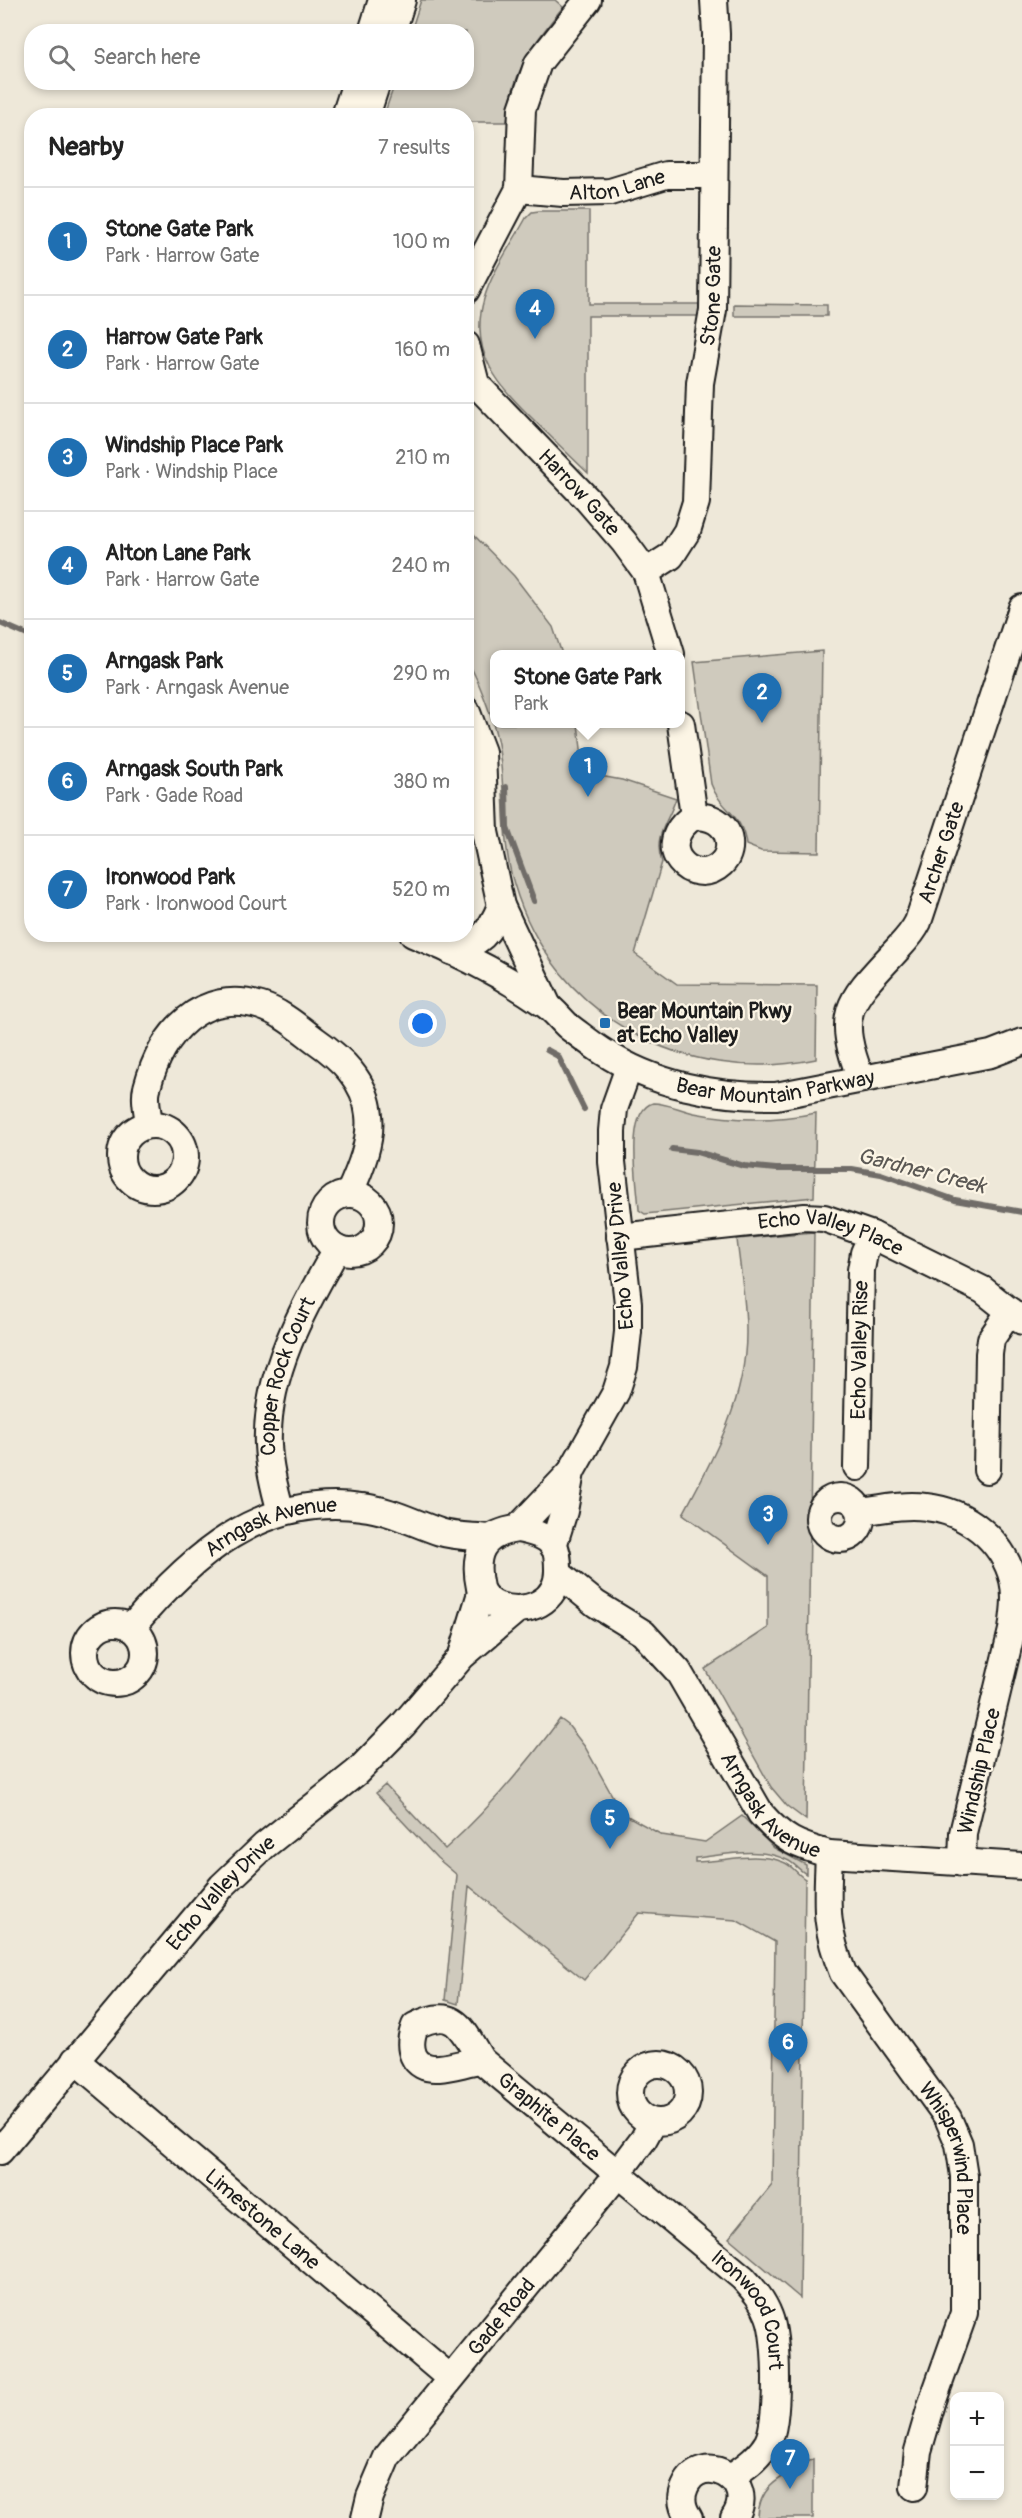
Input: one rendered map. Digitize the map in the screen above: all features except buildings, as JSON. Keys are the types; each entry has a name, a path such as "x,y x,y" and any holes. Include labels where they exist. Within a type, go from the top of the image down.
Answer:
{"street":[{"path":"374,24 382,0"},
{"path":"395,24 402,0"},
{"path":"474,275 519,189 522,109 538,63 588,0"},
{"name":"Stone Gate","path":"646,573 671,556 687,531 696,502 700,383 713,310 716,34 714,0"},
{"path":"348,108 353,90"},
{"path":"369,108 374,90"},
{"name":"Alton Lane","path":"519,189 563,193 610,192 666,175 714,175"},
{"name":"Harrow Gate","path":"474,376 476,384 624,542 646,573 670,650"},
{"name":"Archer Gate","path":"861,1079 849,1041 849,1013 860,989 910,935 918,922 1022,608"},
{"path":"682,728 694,816"},
{"name":"Bear Mountain Parkway","path":"474,731 482,752 486,832 501,906 548,1006"},
{"path":"451,951 472,946 484,937 501,906"},
{"name":"Bear Mountain Parkway","path":"431,942 486,966 548,1006 569,1026 629,1067 684,1086 744,1097 776,1096 991,1054 1022,1042"},
{"path":"149,1124 146,1090 165,1043 175,1029 187,1018 204,1008 224,1002 245,1002 263,1006 284,1017 346,1065 364,1094 369,1113 370,1130 367,1146 349,1194"},
{"name":"Echo Valley Drive","path":"517,1529 571,1472 616,1392 624,1367 628,1332 628,1303 612,1162 612,1131 614,1109 629,1067"},
{"path":"349,1194 360,1196 370,1202 377,1212 379,1223 376,1235 369,1244 359,1250 337,1249 328,1242 322,1232 320,1222 329,1202 338,1196 349,1194"},
{"name":"Echo Valley Place","path":"620,1237 805,1217 824,1218 872,1235 983,1290 1016,1316"},
{"name":"Echo Valley Rise","path":"857,1467 861,1270 864,1253 872,1235"},
{"name":"Copper Rock Court","path":"281,1512 271,1474 268,1445 269,1414 275,1380 285,1350 337,1249"},
{"path":"987,1470 989,1354 992,1340 1016,1316"},
{"name":"Echo Valley Drive","path":"553,1546 564,1512 571,1472"},
{"name":"Arngask Avenue","path":"131,1628 154,1600 219,1542 250,1524 281,1512 326,1505 362,1507 398,1514 442,1533 490,1538"},
{"name":"Windship Place","path":"861,1512 926,1507 953,1513 975,1526 992,1540 1006,1560 1013,1582 1015,1604 1012,1630 963,1833 962,1863"},
{"path":"517,1529 536,1533 553,1546 558,1560 558,1573 554,1587 546,1600 532,1608 515,1611 495,1605 481,1593 476,1568 479,1552 490,1538 502,1531 517,1529"},
{"name":"Arngask Avenue","path":"442,1533 476,1568"},
{"name":"Arngask Avenue","path":"558,1573 596,1604 643,1633 678,1671 761,1814 777,1832 800,1846 829,1854 1022,1866"},
{"name":"Echo Valley Drive","path":"462,1656 481,1593"},
{"name":"Arngask Avenue","path":"546,1600 596,1604"},
{"name":"Echo Valley Drive","path":"0,2151 222,1886 264,1846 357,1772 403,1725 462,1656 515,1611"},
{"name":"Whisperwind Place","path":"829,1854 826,1916 832,1947 839,1965 948,2118 959,2144 964,2176 964,2313 921,2441 914,2487"},
{"name":"Limestone Lane","path":"75,2060 450,2378"},
{"name":"Graphite Place","path":"481,2060 618,2173"},
{"name":"Gade Road","path":"365,2518 370,2497 387,2457 618,2173 643,2140 652,2122"},
{"name":"Ironwood Court","path":"618,2173 743,2278 762,2299 770,2318 775,2334 775,2418 768,2441 757,2458 731,2477"},
{"path":"689,2518 682,2506 682,2493 692,2478 708,2469 720,2471 731,2477 739,2487 741,2499 739,2511 734,2518"}],"shaded area":[{"path":"421,0 555,0 563,7 525,60 514,88 507,122 474,122 474,108 386,108 393,90 474,90 474,24 413,24"},
{"path":"589,211 589,304 699,304 699,316 588,316 588,473 510,396 490,368 480,336 480,319 484,299 492,278 526,218 532,212"},
{"path":"734,304 827,305 827,316 734,316"},
{"path":"474,535 514,576 553,627 561,650 490,650 490,714 474,674"},
{"path":"822,651 819,852 761,851 746,845 744,834 736,818 720,800 711,784 694,662"},
{"path":"494,728 578,728 584,773 622,780 676,798 660,837 659,853 662,862 635,954 677,984 817,985 816,1059 767,1065 719,1062 673,1051 630,1032 592,1005 559,971 533,931 514,884 507,849 501,762"},
{"path":"653,1103 709,1116 740,1119 786,1118 816,1113 814,1197 645,1214 639,1210 635,1168 636,1134 638,1120 644,1109"},
{"path":"814,1232 806,1820 787,1806 771,1787 705,1669 768,1628 768,1576 683,1514 717,1449 735,1403 741,1379 745,1355 746,1319 737,1239"},
{"path":"560,1719 568,1725 585,1747 622,1813 662,1835 705,1842 742,1816 774,1848 806,1865 806,1874 787,1860 753,1852 695,1858 695,1862 750,1857 772,1859 786,1863 805,1879 800,2298 729,2238 772,2185 775,1942 736,1920 639,1913 584,1980 469,1886 458,2004 445,2000 457,1875 437,1858 376,1793 385,1785 445,1849 506,1787"},
{"path":"813,2459 813,2518 758,2518 759,2506 769,2488 784,2475"}],"waterway":[{"name":"Gardner Creek","path":"0,623 24,634"},
{"name":"Gardner Creek","path":"506,787 507,828 534,901"},
{"name":"Gardner Creek","path":"547,1050 558,1056 584,1109"},
{"name":"Gardner Creek","path":"672,1149 697,1152 744,1166 776,1169 852,1169 881,1174 955,1200 1022,1212"}],"place":[{"name":"Alton Lane Park","path":"535,339"},
{"name":"Harrow Gate Park","path":"762,723"},
{"name":"Stone Gate Park","path":"588,797"},
{"name":"Bear Mountain Pkwy at Echo Valley","path":"605,1023"},
{"name":"Windship Place Park","path":"768,1545"},
{"name":"Arngask Park","path":"610,1849"},
{"name":"Arngask South Park","path":"788,2073"},
{"name":"Ironwood Park","path":"790,2489"}]}
